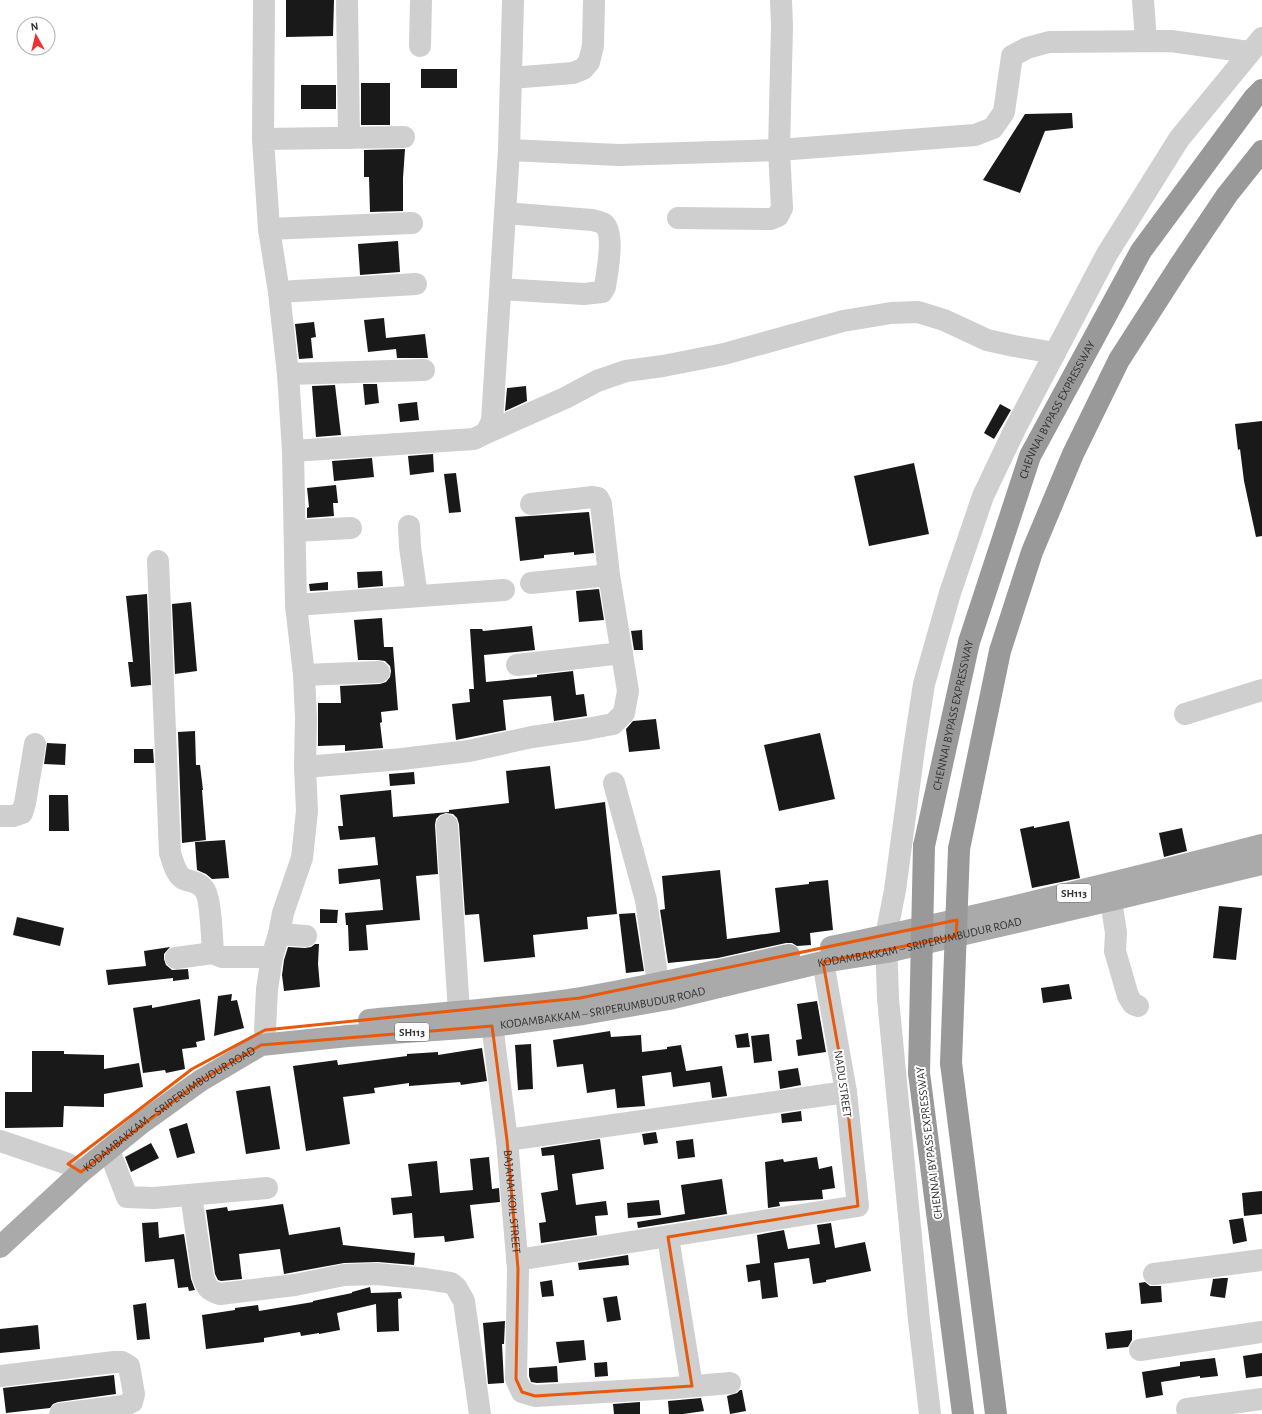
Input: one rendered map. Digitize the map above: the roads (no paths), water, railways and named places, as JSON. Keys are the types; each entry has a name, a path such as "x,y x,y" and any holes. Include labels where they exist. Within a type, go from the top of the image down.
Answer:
{"highway":[{"name":"CHENNAI BYPASS EXPRESSWAY","path":"963,1414 919,1073 924,846 969,642 1030,456 1141,251 1254,98 1262,90"},
{"path":"996,1414 951,1063 959,849 1000,651 1032,552 1073,454 1119,360 1227,195 1262,151"}],"main road":[{"name":"KODAMBAKKAM – SRIPERUMBUDUR ROAD","path":"0,1228 75,1168 109,1150 143,1122 200,1080 261,1045 348,1036 491,1018 583,1014 669,1000 823,962 1262,845"},
{"name":"KODAMBAKKAM – SRIPERUMBUDUR ROAD","path":"0,1247 75,1168 135,1112 192,1069 255,1033 265,1030 459,1012 491,1018 580,998 658,983 886,944 1111,900 1260,868"}],"street":[{"path":"264,0 263,139 269,229 279,292 288,374 294,451 296,605 304,675 307,811 302,858 283,913 279,934 272,957 267,989 265,1030"},
{"path":"347,0 349,138"},
{"path":"420,46 421,0"},
{"path":"486,433 492,421 501,289 509,150 513,0"},
{"path":"511,78 573,73 583,69 589,62 593,46 594,0"},
{"path":"678,218 771,219 778,216 782,208 779,150 782,34 781,0"},
{"path":"1143,0 1146,41"},
{"path":"509,150 619,155 779,150 975,135 993,128 1004,112 1012,56 1026,48 1049,42 1170,41 1256,45"},
{"path":"930,1414 919,1320 889,1007 886,944 924,684 950,593 983,496 1015,429 1107,254 1179,139 1256,45"},
{"path":"263,139 404,137"},
{"path":"501,289 584,294 602,292 605,287 610,246 609,232 604,224 592,220 505,213"},
{"path":"269,229 412,223"},
{"path":"279,292 416,284"},
{"path":"294,451 474,439 565,398 597,381 626,371 663,366 724,354 843,321 891,313 918,312 944,320 986,340 1055,353"},
{"path":"288,374 424,370"},
{"path":"305,767 402,759 469,751 532,737 613,724 624,713 628,692 609,575 601,504 598,498 593,497 531,504"},
{"path":"410,526 410,546 417,596"},
{"path":"295,531 351,528"},
{"path":"158,561 170,853 175,869 183,878 194,881 204,889 208,899 213,953"},
{"path":"531,583 609,575"},
{"path":"296,605 504,590"},
{"path":"517,665 622,653"},
{"path":"304,675 379,672"},
{"path":"1185,714 1262,690"},
{"path":"0,816 13,816 22,813 35,744"},
{"path":"614,783 646,900 658,983"},
{"path":"447,825 459,1012"},
{"path":"1111,900 1116,934 1115,951 1128,996 1132,1004 1138,1006"},
{"path":"279,934 306,936"},
{"path":"176,958 213,953 222,957 272,957"},
{"name":"NADU STREET","path":"668,1237 858,1206 846,1092 823,962"},
{"name":"BAJANAI KOIL STREET","path":"491,1018 507,1140 517,1260 518,1302 516,1379 522,1392 535,1396 692,1386"},
{"path":"507,1140 846,1092"},
{"path":"0,1141 75,1168"},
{"path":"109,1150 127,1197 154,1198 191,1196 267,1188"},
{"path":"191,1196 203,1277 205,1284 210,1291 220,1294 295,1284 344,1275 370,1274 426,1278 451,1284 456,1287 464,1301 480,1414"},
{"path":"517,1260 668,1237 692,1386 730,1383"},
{"path":"1154,1274 1262,1260"},
{"path":"1140,1350 1262,1332"},
{"path":"0,1376 114,1362 122,1362 129,1366 134,1394 132,1402 123,1406 60,1414"},
{"path":"1187,1409 1262,1399"}]}
